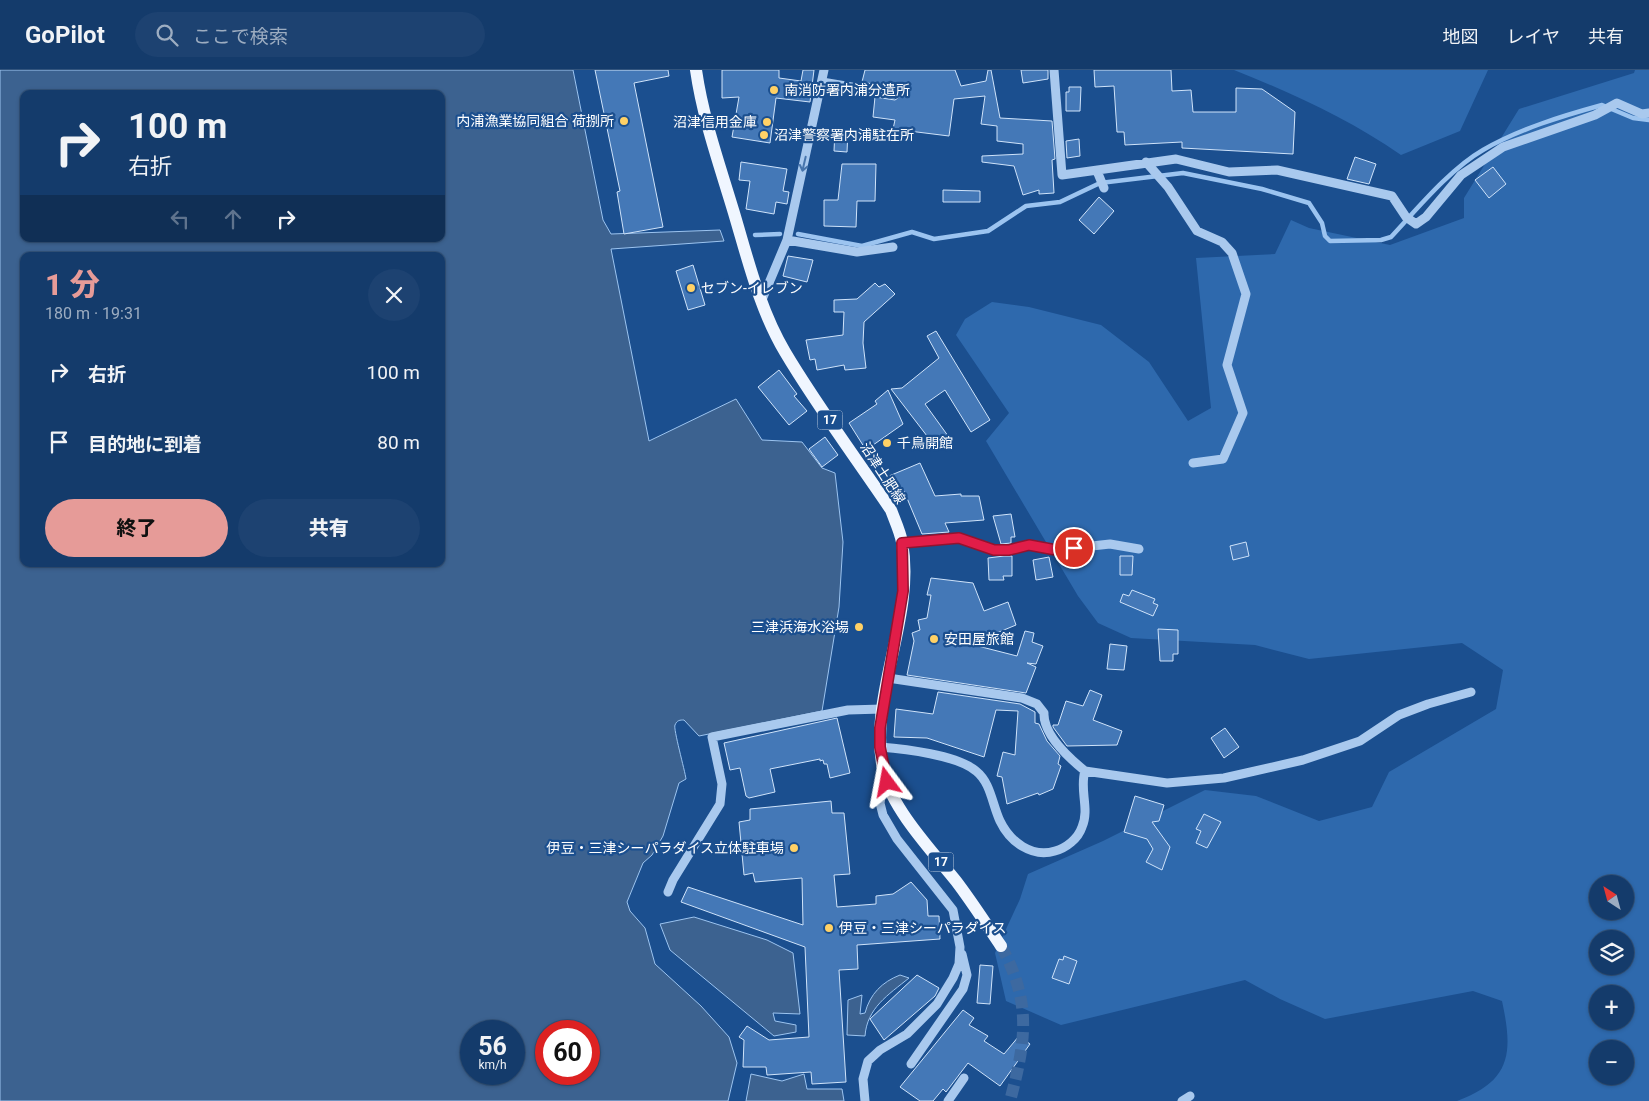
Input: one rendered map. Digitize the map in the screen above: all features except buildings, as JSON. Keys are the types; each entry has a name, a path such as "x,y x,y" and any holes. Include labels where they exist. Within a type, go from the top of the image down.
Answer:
{"main road":[{"name":"沼津土肥線","path":"696,70 700,94 721,172 761,302 785,352 891,510 902,543 903,591 882,709 880,747 885,776 906,816 967,896 1001,946"}],"street":[{"path":"761,302 787,240 824,70"},
{"path":"1054,70 1062,175 1148,165 1176,159 1229,172 1278,170 1392,196 1406,217 1415,223 1426,217 1461,175 1503,147 1598,113 1617,103 1642,114 1649,113"},
{"path":"822,82 893,94"},
{"path":"1148,165 1166,185 1196,231 1222,242 1232,254 1246,294 1227,365 1243,413 1223,459 1193,463"},
{"path":"1098,172 1104,188"},
{"path":"787,240 857,252 893,246"},
{"path":"902,543 959,538 994,550 1009,550 1029,545 1056,550 1110,544 1139,549"},
{"path":"888,678 1022,698 1037,704 1044,713 1044,724 1068,758 1085,771 1167,783 1224,778 1304,760 1360,741 1399,715 1428,704 1471,692"},
{"path":"668,892 673,880 720,804 722,784 712,737 848,710 882,709"},
{"path":"880,747 943,758 974,769 984,779 1000,822 1024,848 1037,854 1063,849 1077,836 1083,827 1085,809 1083,776 1085,771"},
{"path":"885,776 880,803 884,815 897,839 953,910 967,975 963,989 911,1064"},
{"path":"865,1101 863,1079 868,1061 880,1050 907,1034 937,1004 959,964 960,947"},
{"path":"948,1101 964,1078"}],"shaded area":[{"path":"0,70 573,70 603,220 611,234 720,230 724,241 611,249 649,441 736,399 762,440 802,442 822,468 835,473 843,542 839,607 822,711 699,736 684,720 677,722 675,728 686,779 679,783 663,836 652,855 643,863 627,902 630,911 645,928 655,964 701,1006 729,1037 737,1063 728,1101 0,1101"},
{"path":"1234,70 1488,70 1460,131 1401,155 1341,118"},
{"path":"1635,70 1649,70 1649,1101 1457,1101 1489,1084 1498,1074 1504,1063 1507,1050 1507,1035 1502,1001 1473,991 1325,1019 1280,999 1245,980 1061,1025 1006,1001 995,953 1020,899 1028,874 1103,841 1205,790 1256,796 1319,821 1372,807 1389,772 1496,709 1503,670 1462,643 1309,659 1255,645 1131,638 1098,623 1078,596 986,441 1009,413 956,335 965,319 992,302 1029,307 1101,325 1149,362 1188,421 1211,408 1196,258 1275,254 1291,220 1309,228 1390,245 1464,218 1464,198 1519,109 1634,73"},
{"path":"694,917 767,940 793,953 800,1014 773,1013 775,1021 796,1025 796,1032 774,1036 670,950 660,924"},
{"path":"900,975 909,978 886,996 874,1010 865,1036 847,1035 848,1000 862,995 860,1014 865,1013 870,1000 882,985"},
{"path":"751,1074 782,1081 804,1074 807,1089 842,1089 844,1101 746,1101"}],"waterway":[{"path":"798,234 862,246 912,232 934,239 988,231 1026,206 1060,202 1100,183 1183,173 1262,189 1309,203 1322,223 1325,236 1330,241 1381,240 1391,237 1446,178 1471,158 1497,142 1526,129 1602,105 1633,118 1649,120"},
{"path":"755,235 780,234"}],"tunnel":[{"path":"1001,946 1018,986 1022,1004 1023,1022 1020,1059 1010,1101"}],"place":[{"name":"南消防署内浦分遣所","path":"774,90"},
{"name":"内浦漁業協同組合 荷捌所","path":"624,121"},
{"name":"沼津信用金庫","path":"767,122"},
{"name":"沼津警察署内浦駐在所","path":"764,135"},
{"name":"セブン-イレブン","path":"691,288"},
{"name":"千鳥開館","path":"887,443"},
{"name":"三津浜海水浴場","path":"859,627"},
{"name":"安田屋旅館","path":"934,639"},
{"name":"伊豆・三津シーパラダイス立体駐車場","path":"794,848"},
{"name":"伊豆・三津シーパラダイス","path":"829,928"}],"route":[{"path":"887,782 880,747 880,728 903,591 904,559 902,543 959,538 994,550 1009,550 1029,545 1056,550 1074,548"}]}
